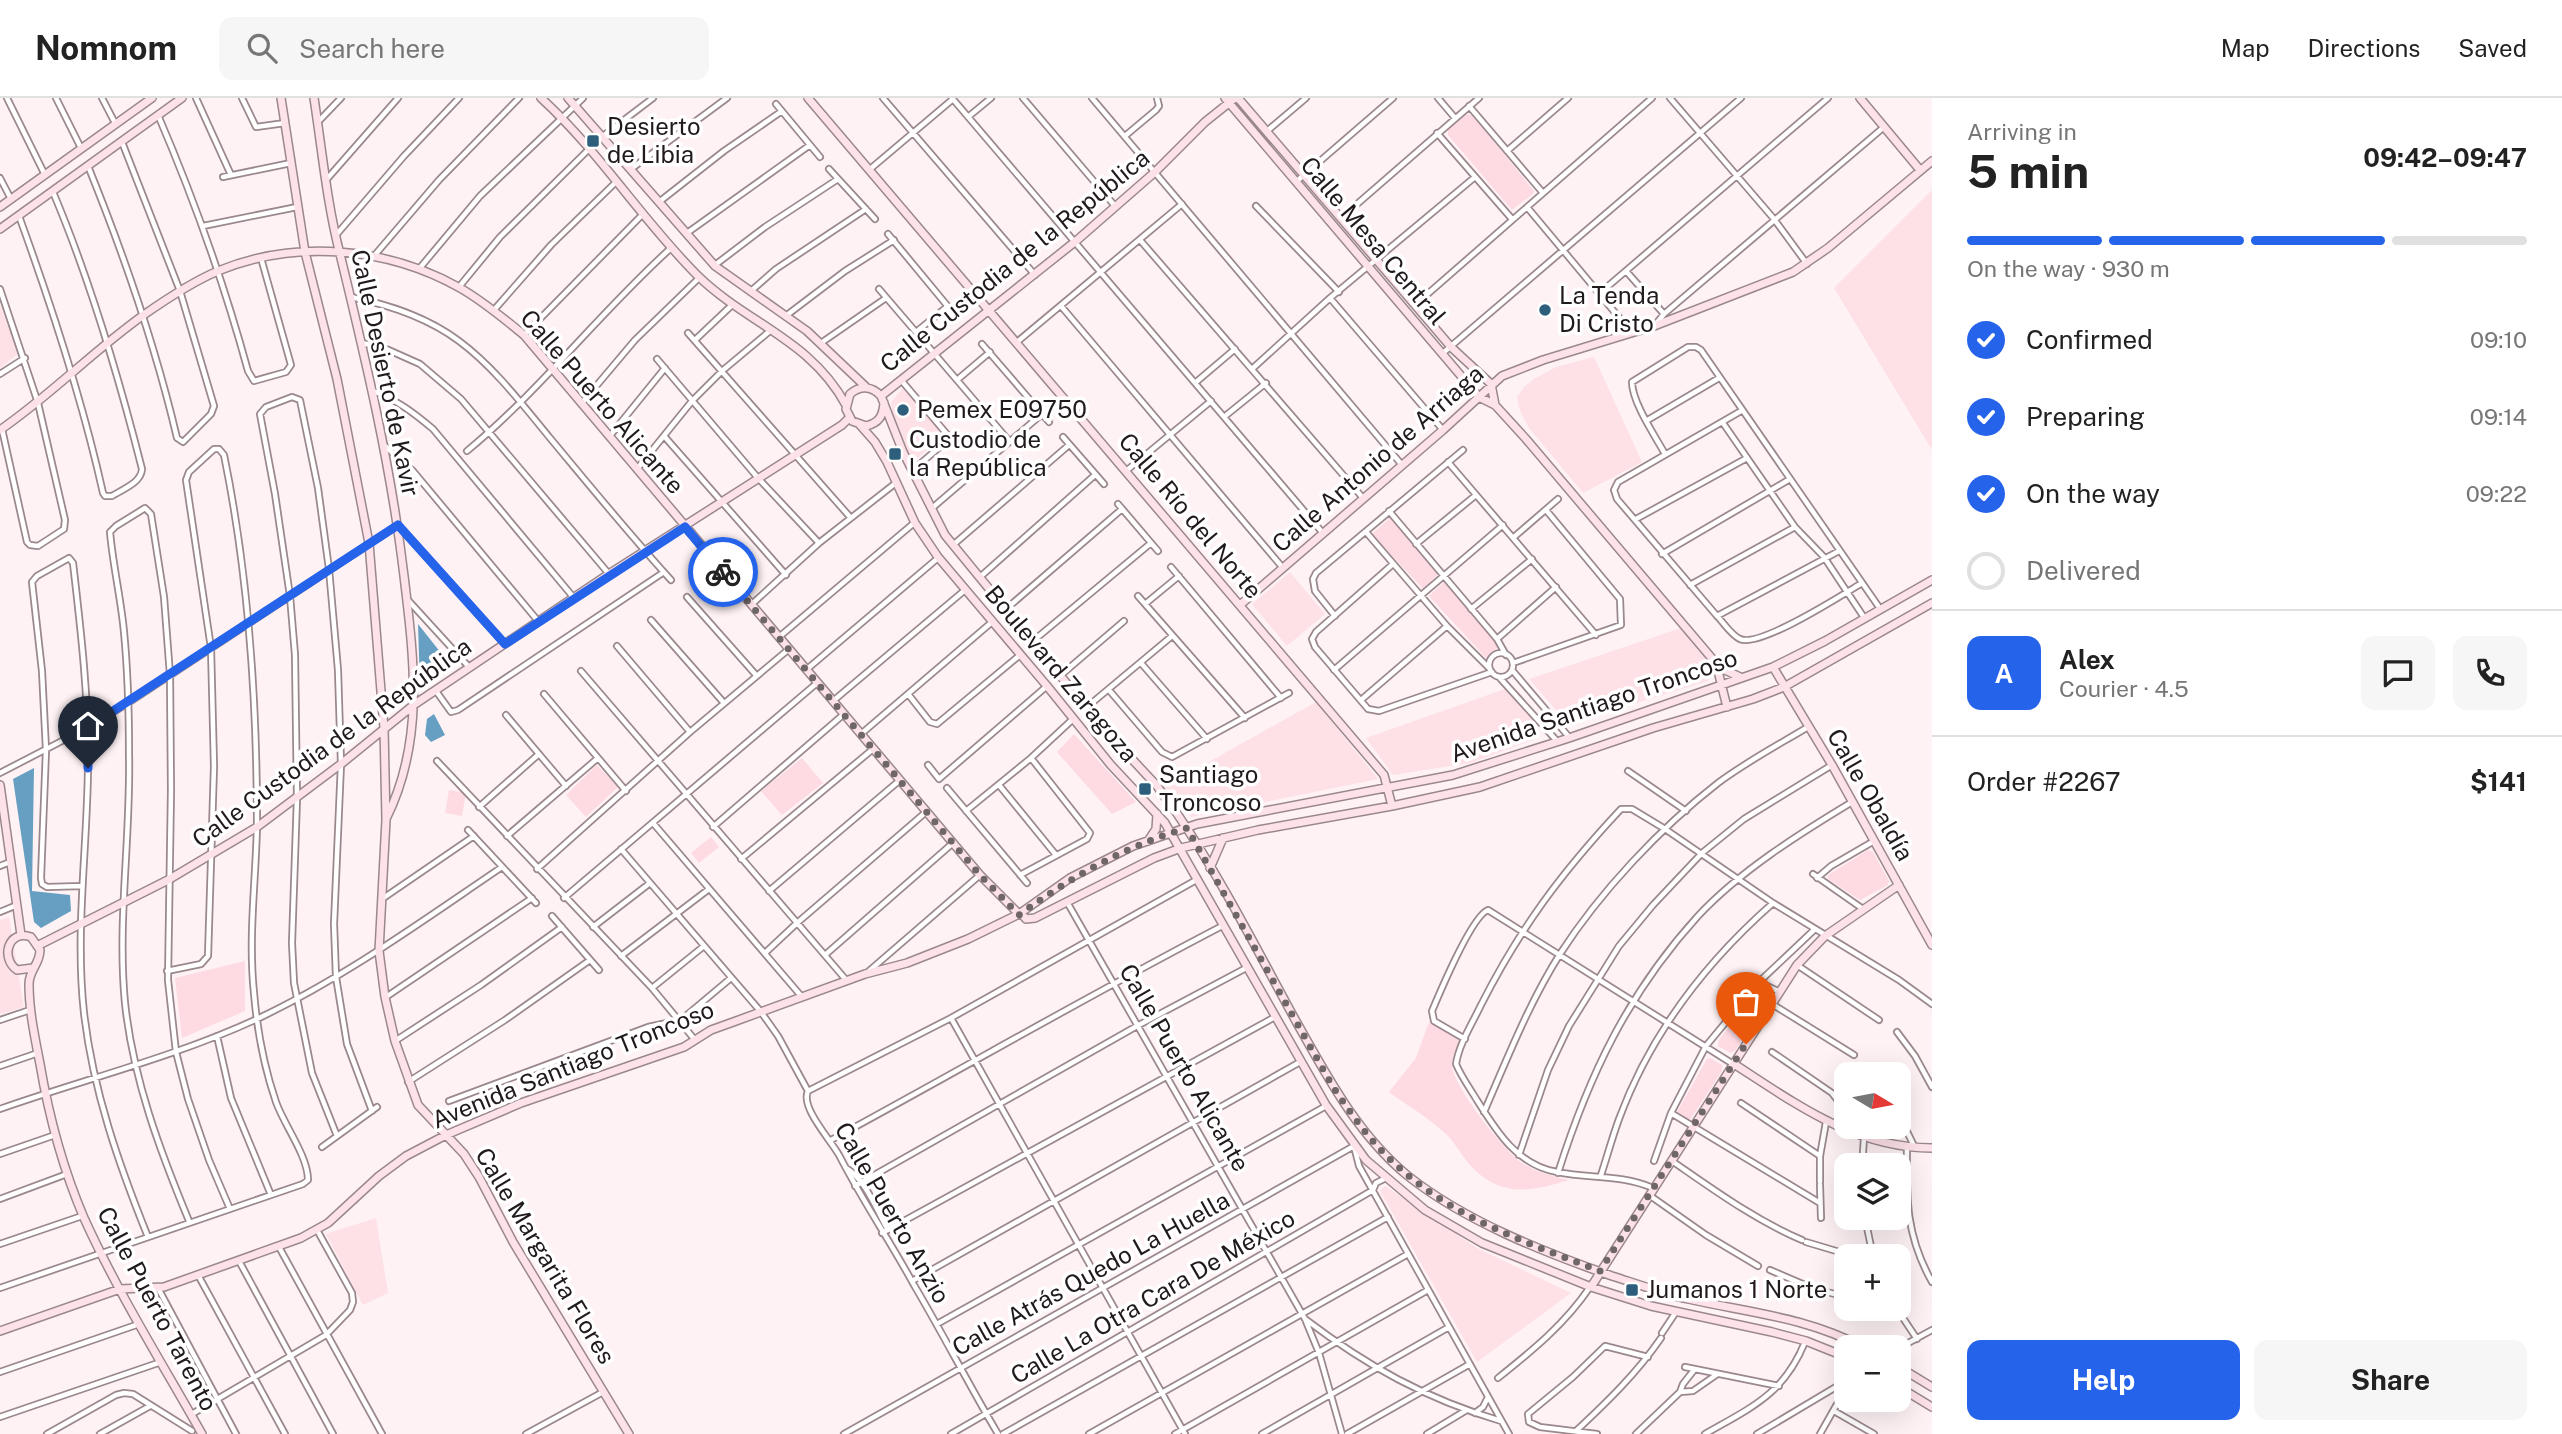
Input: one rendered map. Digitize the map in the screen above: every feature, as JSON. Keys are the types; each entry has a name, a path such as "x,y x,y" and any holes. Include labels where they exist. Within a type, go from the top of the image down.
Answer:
{"main road":[{"path":"0,229 182,98"},
{"name":"Calle Desierto de Kavir","path":"281,98 305,252 337,379 369,542 384,728 386,820 379,951 385,998 395,1041 418,1105"},
{"name":"Calle Desierto de Kavir","path":"314,98 339,251 384,445 407,599 415,704 407,765 396,800 386,820"},
{"path":"541,98 699,278 808,357 835,385 846,405 849,418 860,425 877,422 883,412 883,400 874,390 866,387 821,343 787,315 715,266 568,98"},
{"name":"Calle Río del Norte","path":"808,98 1384,775 1392,806"},
{"path":"1860,98 1920,170"},
{"path":"0,207 151,99"},
{"name":"Calle Custodia de la República","path":"883,400 901,379 991,311 1116,207 1232,99"},
{"name":"Calle Mesa Central","path":"1232,99 1267,131 1451,346 1491,384 1495,405"},
{"name":"Calle Mesa Central","path":"1232,99 1297,181 1479,397 1495,405 1716,662"},
{"name":"Calle Antonio de Arriaga","path":"1240,605 1443,430 1491,384 1512,371 1654,326 1768,283 1807,264 1932,161"},
{"name":"Calle Puerto Alicante","path":"1,430 38,403 144,315 180,291 219,271 260,258 339,251 374,256 419,269 459,288 494,310 524,335 926,812 980,875 1020,914"},
{"path":"846,405 850,394 866,387"},
{"name":"Boulevard Zaragoza","path":"883,400 889,420 930,509 953,545 1124,752 1157,786 1187,828 1333,1087 1369,1136 1408,1175 1452,1207 1507,1234 1600,1271 1687,1298 1800,1321 1839,1335"},
{"name":"Calle Custodia de la República","path":"39,945 124,904 257,827 415,704 849,418"},
{"name":"Boulevard Zaragoza","path":"860,425 875,442 915,523 938,557 1110,764 1157,814 1181,848 1326,1105 1366,1160 1425,1210 1471,1238 1591,1286 1676,1312 1806,1341 1834,1352"},
{"name":"Avenida Santiago Troncoso","path":"0,1331 120,1289 158,1288 279,1247 317,1230 406,1156 446,1135 521,1103 668,1053 711,1030 865,974 907,963 968,939 1020,914 1070,878 1148,841 1187,828 1475,769 1569,738 1720,683 1773,667 1932,580"},
{"name":"Avenida Santiago Troncoso","path":"1020,914 1032,920 1154,858 1181,848 1480,787 1653,728 1727,707 1784,687 1932,603"},
{"path":"1716,662 1725,670 1741,677"},
{"path":"1716,662 1727,707"},
{"name":"Calle Obaldía","path":"1773,667 1832,765 1932,945"},
{"path":"1110,764 1124,752"},
{"path":"0,785 2,819 21,935"},
{"path":"1148,841 1156,829 1157,814"},
{"path":"1210,868 1223,838"},
{"path":"1591,1286 1797,965 1825,936 1899,885"},
{"path":"15,937 31,937 39,945 40,955 33,968 23,971 12,968 3,959 6,946 15,937"},
{"name":"Calle Puerto Tarento","path":"12,968 22,979 30,997"},
{"name":"Calle Puerto Tarento","path":"33,968 29,980 38,1053 55,1135 67,1174 101,1253 192,1414 195,1432"},
{"path":"1734,1064 1834,1125"},
{"name":"Calle Margarita Flores","path":"418,1105 464,1154 479,1177 513,1242 629,1434"},
{"path":"1877,1139 1911,1148 1932,1148"},
{"path":"1911,1374 1932,1387"},
{"path":"1911,1394 1932,1407"}],"street":[{"path":"7,98 45,175"},
{"path":"56,98 81,148"},
{"path":"102,98 116,123"},
{"path":"197,98 231,175"},
{"path":"242,98 256,127 285,123"},
{"path":"317,122 341,98"},
{"path":"327,178 398,98"},
{"path":"336,235 404,156 459,98"},
{"path":"374,256 439,180 519,98"},
{"path":"419,269 480,196 583,98"},
{"path":"603,136 653,98"},
{"path":"631,169 727,98"},
{"path":"883,98 1035,275"},
{"path":"869,170 953,98 1322,532"},
{"path":"968,117 991,98"},
{"path":"1023,98 1116,207"},
{"path":"1092,98 1402,465"},
{"path":"1125,136 1156,110 1159,106 1157,98"},
{"path":"1267,131 1306,98"},
{"path":"1297,181 1393,98"},
{"path":"1438,98 1455,118"},
{"path":"1342,218 1479,98"},
{"path":"1507,151 1568,98"},
{"path":"1415,304 1652,98"},
{"path":"1670,98 1774,219 1807,264"},
{"path":"1443,353 1741,98"},
{"path":"1600,293 1828,98"},
{"path":"776,104 820,158"},
{"path":"1469,106 1543,193"},
{"path":"659,202 782,111"},
{"path":"158,115 204,226 248,371 254,381 286,372 291,365 260,258"},
{"path":"1654,326 1664,314 1884,127"},
{"path":"1437,133 1513,219"},
{"path":"88,166 144,315 177,438 183,442 214,411 213,401 180,291 122,142"},
{"path":"686,233 810,145"},
{"path":"459,288 500,237 588,150"},
{"path":"223,177 292,163"},
{"path":"830,169 875,219"},
{"path":"1252,369 1330,298 1475,177"},
{"path":"0,178 11,199"},
{"path":"715,266 765,227 838,179"},
{"path":"494,310 551,245 616,182"},
{"path":"19,216 73,373 105,495 112,496 137,480 142,472 109,342 53,192"},
{"path":"1017,342 1182,204"},
{"path":"204,226 298,206"},
{"path":"1256,206 1339,292"},
{"path":"1527,207 1632,333"},
{"path":"751,292 776,269 866,209"},
{"path":"524,335 643,214"},
{"path":"888,234 955,315"},
{"path":"787,315 845,271 894,240"},
{"path":"1140,240 1363,498"},
{"path":"467,451 553,371 589,327 671,247"},
{"path":"1626,271 1664,314"},
{"path":"581,404 635,340 699,278"},
{"path":"0,289 38,403 60,488 66,525 38,546 27,542 1,430"},
{"path":"879,289 1010,442"},
{"path":"351,297 388,305 423,319 458,340 521,402 671,580"},
{"path":"1330,298 1443,430"},
{"path":"821,343 886,299"},
{"path":"695,340 733,304"},
{"path":"916,332 948,306"},
{"path":"1061,306 1283,568"},
{"path":"637,470 692,401 722,371 772,329"},
{"path":"688,333 850,517"},
{"path":"361,343 384,348 420,364 461,399 609,574"},
{"path":"982,344 1049,422"},
{"path":"1665,454 1632,389 1633,379 1692,346 1701,349 1741,411 1881,610"},
{"path":"1195,383 1235,349"},
{"path":"957,380 990,352"},
{"path":"0,374 24,358"},
{"path":"657,359 758,478 819,543"},
{"path":"609,437 665,368"},
{"path":"1646,421 1719,378"},
{"path":"901,379 957,446"},
{"path":"1224,417 1266,383"},
{"path":"373,391 393,398 433,429 574,599"},
{"path":"337,1136 312,1073 296,999 292,934 297,798 296,668 290,596 275,494 260,418 261,410 292,397 300,400 318,488 338,670 341,764 334,924 336,977 347,1044 372,1111"},
{"path":"1126,471 1211,401"},
{"path":"1741,411 1618,482 1614,490 1617,499 1662,554 1739,639 1754,639 1795,623 1862,583"},
{"path":"930,509 1042,414"},
{"path":"1723,423 1795,527 1824,557 1865,619"},
{"path":"664,436 786,575"},
{"path":"1063,437 1104,484"},
{"path":"912,470 950,438"},
{"path":"953,545 1069,444"},
{"path":"384,445 415,473 538,622"},
{"path":"0,1288 303,1184 307,1180 299,1153 276,1102 257,1019 251,943 257,827 250,623 239,534 222,451 214,449 189,472 186,480 211,648 214,766 208,956 201,964 167,971"},
{"path":"1335,616 1315,591 1313,579 1316,573 1463,450"},
{"path":"1636,519 1747,458"},
{"path":"1448,462 1596,635"},
{"path":"979,578 1095,475"},
{"path":"1662,554 1790,479"},
{"path":"751,604 850,517 897,482"},
{"path":"1416,544 1476,495"},
{"path":"1514,537 1558,499"},
{"path":"1006,610 1120,506 1158,551"},
{"path":"189,1221 157,1139 135,1064 124,990 124,904 130,814 128,703 123,623 111,537 112,529 140,509 149,510 164,597 170,676 171,790 167,971 176,1052 197,1130 230,1209"},
{"path":"1499,677 1508,675 1512,667 1621,625 1621,603 1546,510"},
{"path":"1389,511 1497,639 1512,667 1569,738"},
{"path":"779,638 915,523"},
{"path":"0,773 47,750 128,703 398,525 505,644"},
{"path":"1334,670 1503,525"},
{"path":"1690,584 1795,527"},
{"path":"1366,532 1447,626 1558,741"},
{"path":"1033,641 1151,543"},
{"path":"1717,616 1839,551"},
{"path":"806,670 938,557"},
{"path":"82,886 47,887 41,881 47,750 41,658 32,582 65,558 72,559 81,631 87,728 87,817 80,925 84,1012 95,1078 116,1152 148,1237"},
{"path":"1471,609 1532,559"},
{"path":"1393,564 1313,635 1312,639 1334,670 1361,700 1372,711 1379,711 1491,671"},
{"path":"1171,567 1281,698"},
{"path":"436,690 447,709 455,712 664,572"},
{"path":"1145,604 1180,576"},
{"path":"1497,639 1556,587"},
{"path":"833,701 965,590"},
{"path":"1138,596 1245,718"},
{"path":"687,597 756,675"},
{"path":"407,599 469,667"},
{"path":"651,620 724,703"},
{"path":"860,734 993,621"},
{"path":"1060,675 1124,621"},
{"path":"1361,700 1447,626"},
{"path":"1087,707 1172,636"},
{"path":"617,646 690,733"},
{"path":"537,869 756,675 789,649"},
{"path":"1491,671 1492,659 1498,654 1506,655"},
{"path":"908,694 930,722 937,724 1020,655"},
{"path":"1141,663 1207,739"},
{"path":"581,671 685,795 848,981"},
{"path":"564,898 817,683"},
{"path":"928,765 939,779 1047,686"},
{"path":"1109,690 1161,752 1172,757 1289,693"},
{"path":"544,694 626,791"},
{"path":"713,827 844,714"},
{"path":"506,715 566,786"},
{"path":"966,811 1031,758 1074,718"},
{"path":"1484,1112 1513,1045 1560,954 1597,905 1665,829 1720,782 1809,727"},
{"path":"741,859 873,749"},
{"path":"479,807 539,754"},
{"path":"507,836 598,758"},
{"path":"1020,875 1087,839 1090,833 1090,829 1031,758"},
{"path":"437,761 652,988 695,1040"},
{"path":"1519,1155 1548,1070 1569,1026 1627,936 1702,853 1756,811 1832,765"},
{"path":"1628,771 1686,811"},
{"path":"769,891 900,780"},
{"path":"999,785 1056,855"},
{"path":"947,788 1027,883"},
{"path":"1558,1173 1574,1121 1593,1074 1634,1000 1661,961 1699,915 1740,879 1803,831 1852,802"},
{"path":"1758,1266 1706,1236 1635,1181 1601,1175 1558,1173 1541,1168 1519,1155 1484,1112 1456,1064 1465,1039 1522,930 1588,845 1621,809 1628,807 1702,853 1814,930 1899,980 1932,1004"},
{"path":"765,953 796,923 926,812"},
{"path":"653,822 802,997"},
{"path":"385,998 534,900 468,830"},
{"path":"381,900 474,836"},
{"path":"1863,909 1815,876 1874,841"},
{"path":"825,956 953,843"},
{"name":"Calle Puerto Anzio","path":"621,849 761,1012 778,1036 808,1091 805,1096 808,1108 831,1140 855,1186 885,1231 986,1414 1000,1434"},
{"path":"0,866 10,862"},
{"path":"0,1109 176,1052 257,1019 379,951 502,867"},
{"path":"865,974 980,875"},
{"path":"808,1091 951,1018 1198,879"},
{"path":"593,927 650,883"},
{"path":"621,956 709,889"},
{"name":"Calle Puerto Alicante","path":"1067,902 1304,1316"},
{"path":"1601,1175 1631,1090 1668,1021 1719,956 1773,903"},
{"path":"0,912 17,905"},
{"path":"1465,1039 1433,1018 1432,1011 1481,914 1488,910 1734,1064"},
{"path":"552,916 599,970"},
{"path":"831,1140 975,1062 1112,983 1224,925"},
{"path":"395,1041 481,985 562,927"},
{"path":"1654,1161 1671,1113 1706,1046 1759,982 1814,930"},
{"path":"652,988 704,946"},
{"path":"408,1082 505,1020 590,960"},
{"path":"1797,965 1879,1020"},
{"path":"855,1186 1137,1026 1249,967"},
{"path":"449,1101 648,1027 681,1020 731,978"},
{"path":"1759,982 1778,991"},
{"path":"1771,1003 1854,1055"},
{"path":"0,1020 31,1009"},
{"path":"845,1168 852,1172 860,1183 885,1231 1276,1017"},
{"path":"951,1018 1184,1432"},
{"path":"1897,1032 1915,1056 1932,1087"},
{"path":"216,1036 238,1119 271,1195"},
{"path":"1772,1052 1834,1096"},
{"path":"0,1066 38,1053"},
{"path":"912,1281 1301,1061"},
{"path":"1741,1103 1820,1156"},
{"path":"937,1324 1326,1105"},
{"path":"322,1147 377,1107"},
{"path":"1671,1113 1820,1203"},
{"path":"1821,1219 1820,1156 1826,1122"},
{"path":"0,1154 55,1135"},
{"path":"1908,1139 1911,1148 1906,1204 1909,1222 1919,1260 1932,1282"},
{"path":"1354,1146 1359,1166 1509,1434"},
{"name":"Calle Atrás Quedo La Huella","path":"845,1434 1354,1146"},
{"path":"1672,1160 1742,1209 1779,1230 1834,1250"},
{"path":"0,1199 67,1174"},
{"name":"Calle La Otra Cara De México","path":"951,1434 1267,1253 1373,1190 1377,1183 1386,1178"},
{"path":"0,1244 83,1215"},
{"path":"1000,1434 1388,1217"},
{"path":"192,1414 326,1335 350,1310 352,1293 317,1230"},
{"path":"279,1247 382,1434"},
{"path":"1090,1434 1304,1316 1408,1254"},
{"path":"239,1261 333,1434"},
{"path":"1770,1270 1812,1288 1834,1294"},
{"path":"198,1274 285,1434"},
{"path":"1498,1377 1549,1337 1591,1286"},
{"path":"158,1288 236,1434"},
{"path":"1175,1434 1184,1432 1428,1290"},
{"path":"1576,1431 1612,1398 1648,1357 1676,1312"},
{"path":"1304,1316 1336,1343 1376,1369 1420,1392 1502,1421"},
{"path":"1304,1316 1345,1434 1470,1364"},
{"path":"1906,1321 1917,1339"},
{"path":"0,1372 139,1324"},
{"path":"1262,1434 1449,1327"},
{"path":"1911,1342 1932,1330"},
{"path":"1705,1434 1748,1409 1779,1386 1806,1341"},
{"path":"1597,1434 1550,1431 1532,1425 1527,1418 1531,1410 1573,1377 1605,1346 1648,1357"},
{"path":"0,1418 162,1362"},
{"path":"1685,1367 1779,1386"},
{"path":"1636,1434 1681,1392 1683,1384 1694,1370"},
{"path":"1681,1392 1698,1389 1716,1375"},
{"path":"1757,1434 1834,1388"},
{"path":"526,1434 603,1392"},
{"path":"47,1434 120,1393 133,1394 195,1432"},
{"path":"1475,1413 1483,1407 1488,1396"},
{"path":"100,1434 150,1406"},
{"path":"1427,1434 1466,1410"},
{"path":"1820,1434 1834,1411"},
{"path":"1836,1412 1874,1434"}],"shaded area":[{"path":"1467,114 1472,115 1534,191 1512,210 1448,135 1448,129"},
{"path":"1932,190 1932,450 1834,288"},
{"path":"0,305 18,354 0,368"},
{"path":"1594,357 1642,462 1583,493 1529,428 1520,411 1517,397 1534,379 1556,367"},
{"path":"904,387 944,435 913,462 892,415 891,402"},
{"path":"1390,518 1438,574 1423,589 1372,534"},
{"path":"1290,572 1325,614 1287,646 1252,604"},
{"path":"1444,582 1499,646 1487,659 1429,596"},
{"path":"1681,628 1713,667 1708,681 1568,724 1529,679"},
{"path":"1505,689 1538,725 1532,731 1533,740 1470,763 1393,775 1366,738"},
{"path":"1316,702 1378,779 1191,817 1164,787"},
{"path":"1074,734 1136,802 1112,814 1057,752"},
{"path":"802,758 823,783 782,815 761,791"},
{"path":"597,765 618,787 586,817 566,795"},
{"path":"449,790 466,793 462,816 445,813"},
{"path":"711,837 719,847 699,863 691,853"},
{"path":"1868,850 1873,852 1889,881 1888,885 1860,900 1828,879 1828,875"},
{"path":"9,917 24,1007 0,1014 0,920"},
{"path":"245,961 245,1011 182,1038 175,978"},
{"path":"1757,990 1768,995 1769,999 1735,1051 1730,1053 1718,1046 1719,1040"},
{"path":"1429,1022 1459,1040 1452,1064 1455,1077 1481,1118 1504,1146 1522,1163 1569,1180 1528,1189 1492,1183 1469,1164 1446,1134 1389,1092 1416,1058"},
{"path":"1710,1058 1722,1065 1722,1071 1690,1120 1677,1112"},
{"path":"1385,1186 1477,1248 1571,1293 1477,1362 1380,1191"},
{"path":"376,1218 388,1293 363,1305 326,1234"}],"water":[{"path":"418,624 449,663 420,687"},
{"path":"434,714 445,735 431,742 425,735 427,719"},
{"path":"34,768 32,891 70,895 71,911 41,928 34,922 13,779"}],"way so far":[{"path":"723,572 980,875 1019,915 1070,878 1133,846 1187,828 1349,1111 1389,1158 1408,1175 1475,1220 1600,1271 1746,1044"}],"place":[{"name":"Desierto de Libia","path":"593,141"},
{"name":"La Tenda Di Cristo","path":"1545,310"},
{"name":"Pemex E09750","path":"903,410"},
{"name":"Custodio de la República","path":"895,454"},
{"name":"Santiago Troncoso","path":"1145,789"},
{"name":"Jumanos 1 Norte","path":"1632,1290"}],"route":[{"path":"88,768 87,728 398,525 505,644 685,527 723,572"}]}
